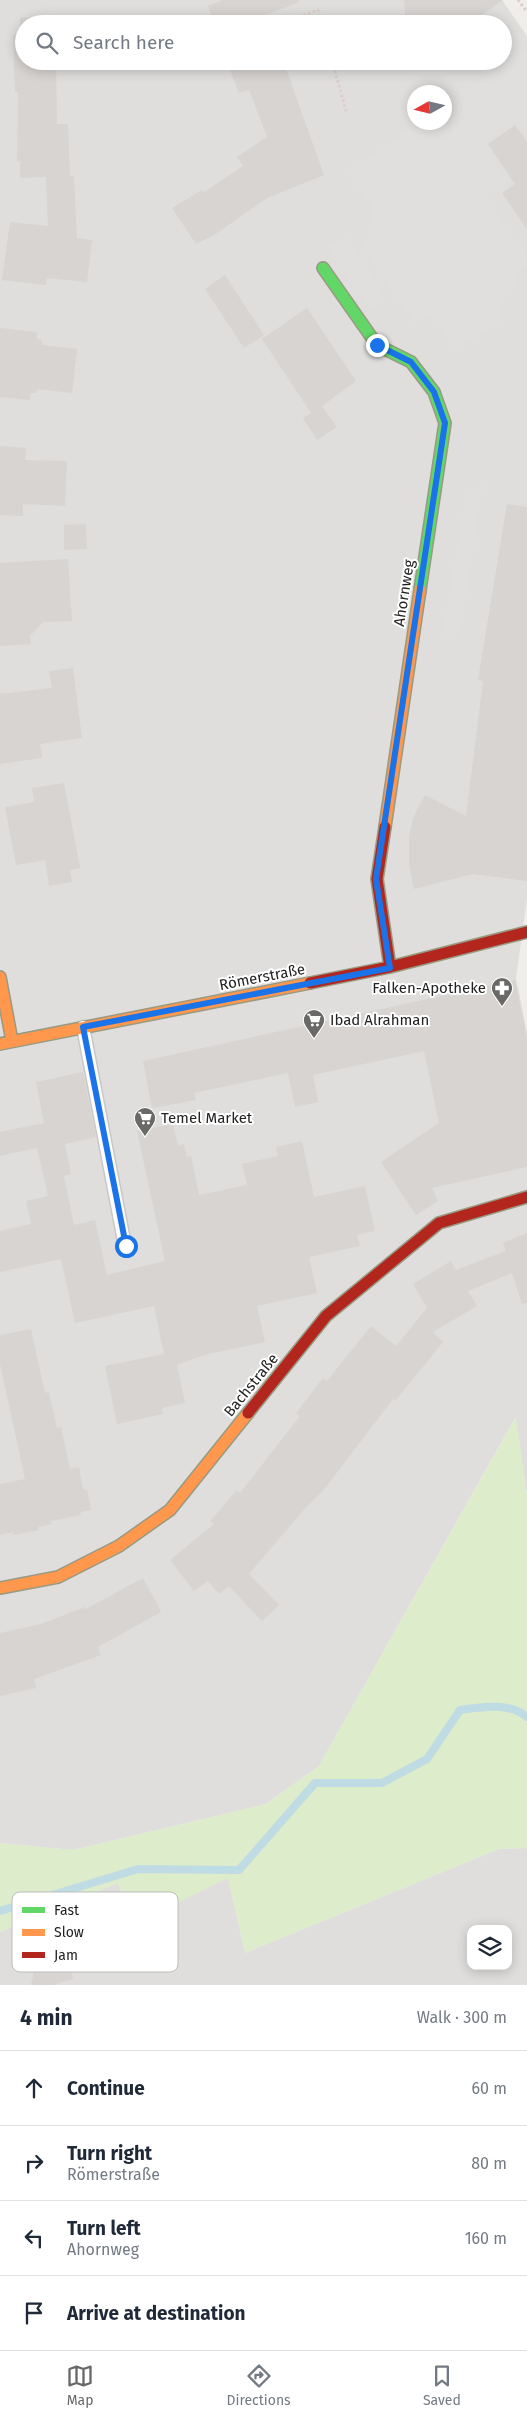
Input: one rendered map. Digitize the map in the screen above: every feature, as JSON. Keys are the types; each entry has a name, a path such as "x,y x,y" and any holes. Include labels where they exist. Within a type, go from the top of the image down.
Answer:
{"street":[{"name":"Ahornweg","path":"323,268 377,345 411,362 434,392 445,423 376,879 390,968"},
{"name":"Römerstraße","path":"6,1042 390,968 527,932"},
{"path":"0,977 6,1042"},
{"name":"Bachstraße","path":"0,1588 58,1577 119,1546 170,1510 326,1316 439,1223 527,1196"}],"lane":[{"path":"83,1027 126,1246"}],"path":[{"path":"518,0 527,12"},
{"path":"304,15 318,10 319,15"},
{"path":"335,70 347,114"}],"shaded area":[{"path":"0,0 502,0 527,36 527,899 516,978 527,1032 527,1495 515,1418 319,1766 266,1804 73,1850 0,1843"},
{"path":"527,49 527,131 524,133 512,118 483,143 507,181 484,196 527,258 527,266 513,276 519,284 501,302 500,322 456,348 431,313 415,323 365,250 373,207 348,172 410,130 452,130 452,100 496,70 512,70 512,59"},
{"path":"347,236 385,298 370,309 329,247"},
{"path":"483,483 461,627 449,637 444,631 465,497"},
{"path":"527,1848 527,1985 0,1985 0,1932 12,1927 12,1972 178,1972 178,1902 228,1877 245,1953 499,1849"},
{"path":"118,1883 121,1892 96,1892"}],"green space":[{"path":"516,1417 527,1495 527,1848 499,1849 245,1953 228,1878 178,1903 178,1892 121,1892 118,1883 96,1892 12,1892 12,1927 0,1932 0,1843 73,1850 266,1804 319,1766"}],"building":[{"path":"223,0 298,0 299,2 265,15 212,15 208,6"},
{"path":"404,0 503,0 482,15 405,15"},
{"path":"13,35 15,35 15,70 56,70 57,124 68,124 70,176 74,176 77,238 92,240 87,282 47,278 46,285 2,280 10,222 48,226 46,177 20,178 20,161 17,162 18,92 15,92"},
{"path":"230,70 286,70 324,175 267,198 214,235 196,244 172,208 202,190 204,192 243,166 237,157 267,137 249,90 239,93"},
{"path":"515,125 527,142 527,229 502,193 515,184 488,144"},
{"path":"225,275 264,335 244,348 205,289"},
{"path":"307,308 356,381 322,406 337,427 317,440 303,418 311,413 262,339"},
{"path":"0,328 37,332 37,339 42,340 42,345 77,349 72,393 37,389 36,393 31,393 30,400 0,397"},
{"path":"0,446 26,448 25,460 67,461 65,506 23,504 23,516 0,515"},
{"path":"507,504 527,507 527,881 473,874 414,889 409,865 409,836 414,816 425,795 466,816 483,681 478,680"},
{"path":"86,524 87,549 64,550 64,525"},
{"path":"68,559 72,621 43,622 30,636 31,644 0,646 0,563"},
{"path":"73,668 82,738 40,744 42,758 0,764 0,694 52,688 49,671"},
{"path":"64,783 80,868 70,870 72,882 49,886 45,860 16,865 5,807 34,802 32,788"},
{"path":"515,980 527,1038 527,1167 432,1188 438,1201 416,1215 381,1162 439,1123 424,1051 313,1075 318,1102 295,1107 288,1073 194,1093 196,1100 152,1108 143,1061"},
{"path":"83,1072 96,1137 65,1144 71,1174 64,1176 74,1225 95,1220 107,1275 165,1261 137,1131 173,1124 178,1146 184,1144 187,1157 191,1156 199,1195 247,1185 242,1164 278,1156 276,1147 302,1141 314,1197 365,1186 375,1231 357,1235 360,1246 309,1257 317,1293 257,1306 265,1342 204,1355 177,1365 185,1403 162,1408 163,1414 117,1424 105,1366 164,1354 154,1306 75,1323 61,1259 0,1272 0,1231 31,1224 26,1201 48,1196 37,1148 0,1156 0,1132 44,1123 36,1082"},
{"path":"527,1233 527,1303 522,1304 512,1273 468,1291 477,1306 433,1332 443,1342 395,1401 393,1399 323,1491 307,1506 249,1574 279,1605 262,1621 229,1586 219,1594 208,1581 194,1591 170,1560 214,1524 210,1521 237,1490 240,1493 300,1416 296,1413 323,1378 327,1381 371,1326 396,1346 427,1308 413,1284 451,1261 456,1270 506,1251 503,1243"},
{"path":"31,1329 45,1393 49,1392 57,1428 61,1427 70,1469 79,1467 83,1490 87,1489 91,1510 80,1512 81,1515 51,1521 52,1524 38,1527 39,1530 13,1535 13,1532 0,1535 0,1484 25,1479 0,1364 0,1335"},
{"path":"143,1578 161,1612 98,1647 101,1655 34,1679 36,1688 0,1696 0,1633 41,1624 85,1607 86,1609"},
{"path":"34,1972 71,1972 73,1979 53,1985 31,1985"}],"waterway":[{"path":"62,1892 138,1869 239,1870 315,1783 382,1783 427,1759 460,1710 503,1707 520,1712 527,1717"},
{"path":"0,1911 12,1907"}],"traffic: fast":[{"path":"323,268 377,345 411,362 434,392 445,423 420,590"}],"traffic: slow":[{"path":"385,827 420,590"},
{"path":"0,977 12,1041"},
{"path":"0,1044 310,983"},
{"path":"0,1588 58,1577 119,1546 170,1510 248,1413"}],"traffic: jam":[{"path":"385,827 377,879 390,967"},
{"path":"310,983 390,967 527,932"},
{"path":"248,1413 326,1316 439,1223 527,1197"}],"place":[{"name":"Falken-Apotheke","path":"502,1007"},
{"name":"Ibad Alrahman","path":"314,1039"},
{"name":"Temel Market","path":"145,1137"}],"route":[{"path":"126,1246 83,1027 390,968 376,879 445,423 434,392 411,362 377,345"}]}
